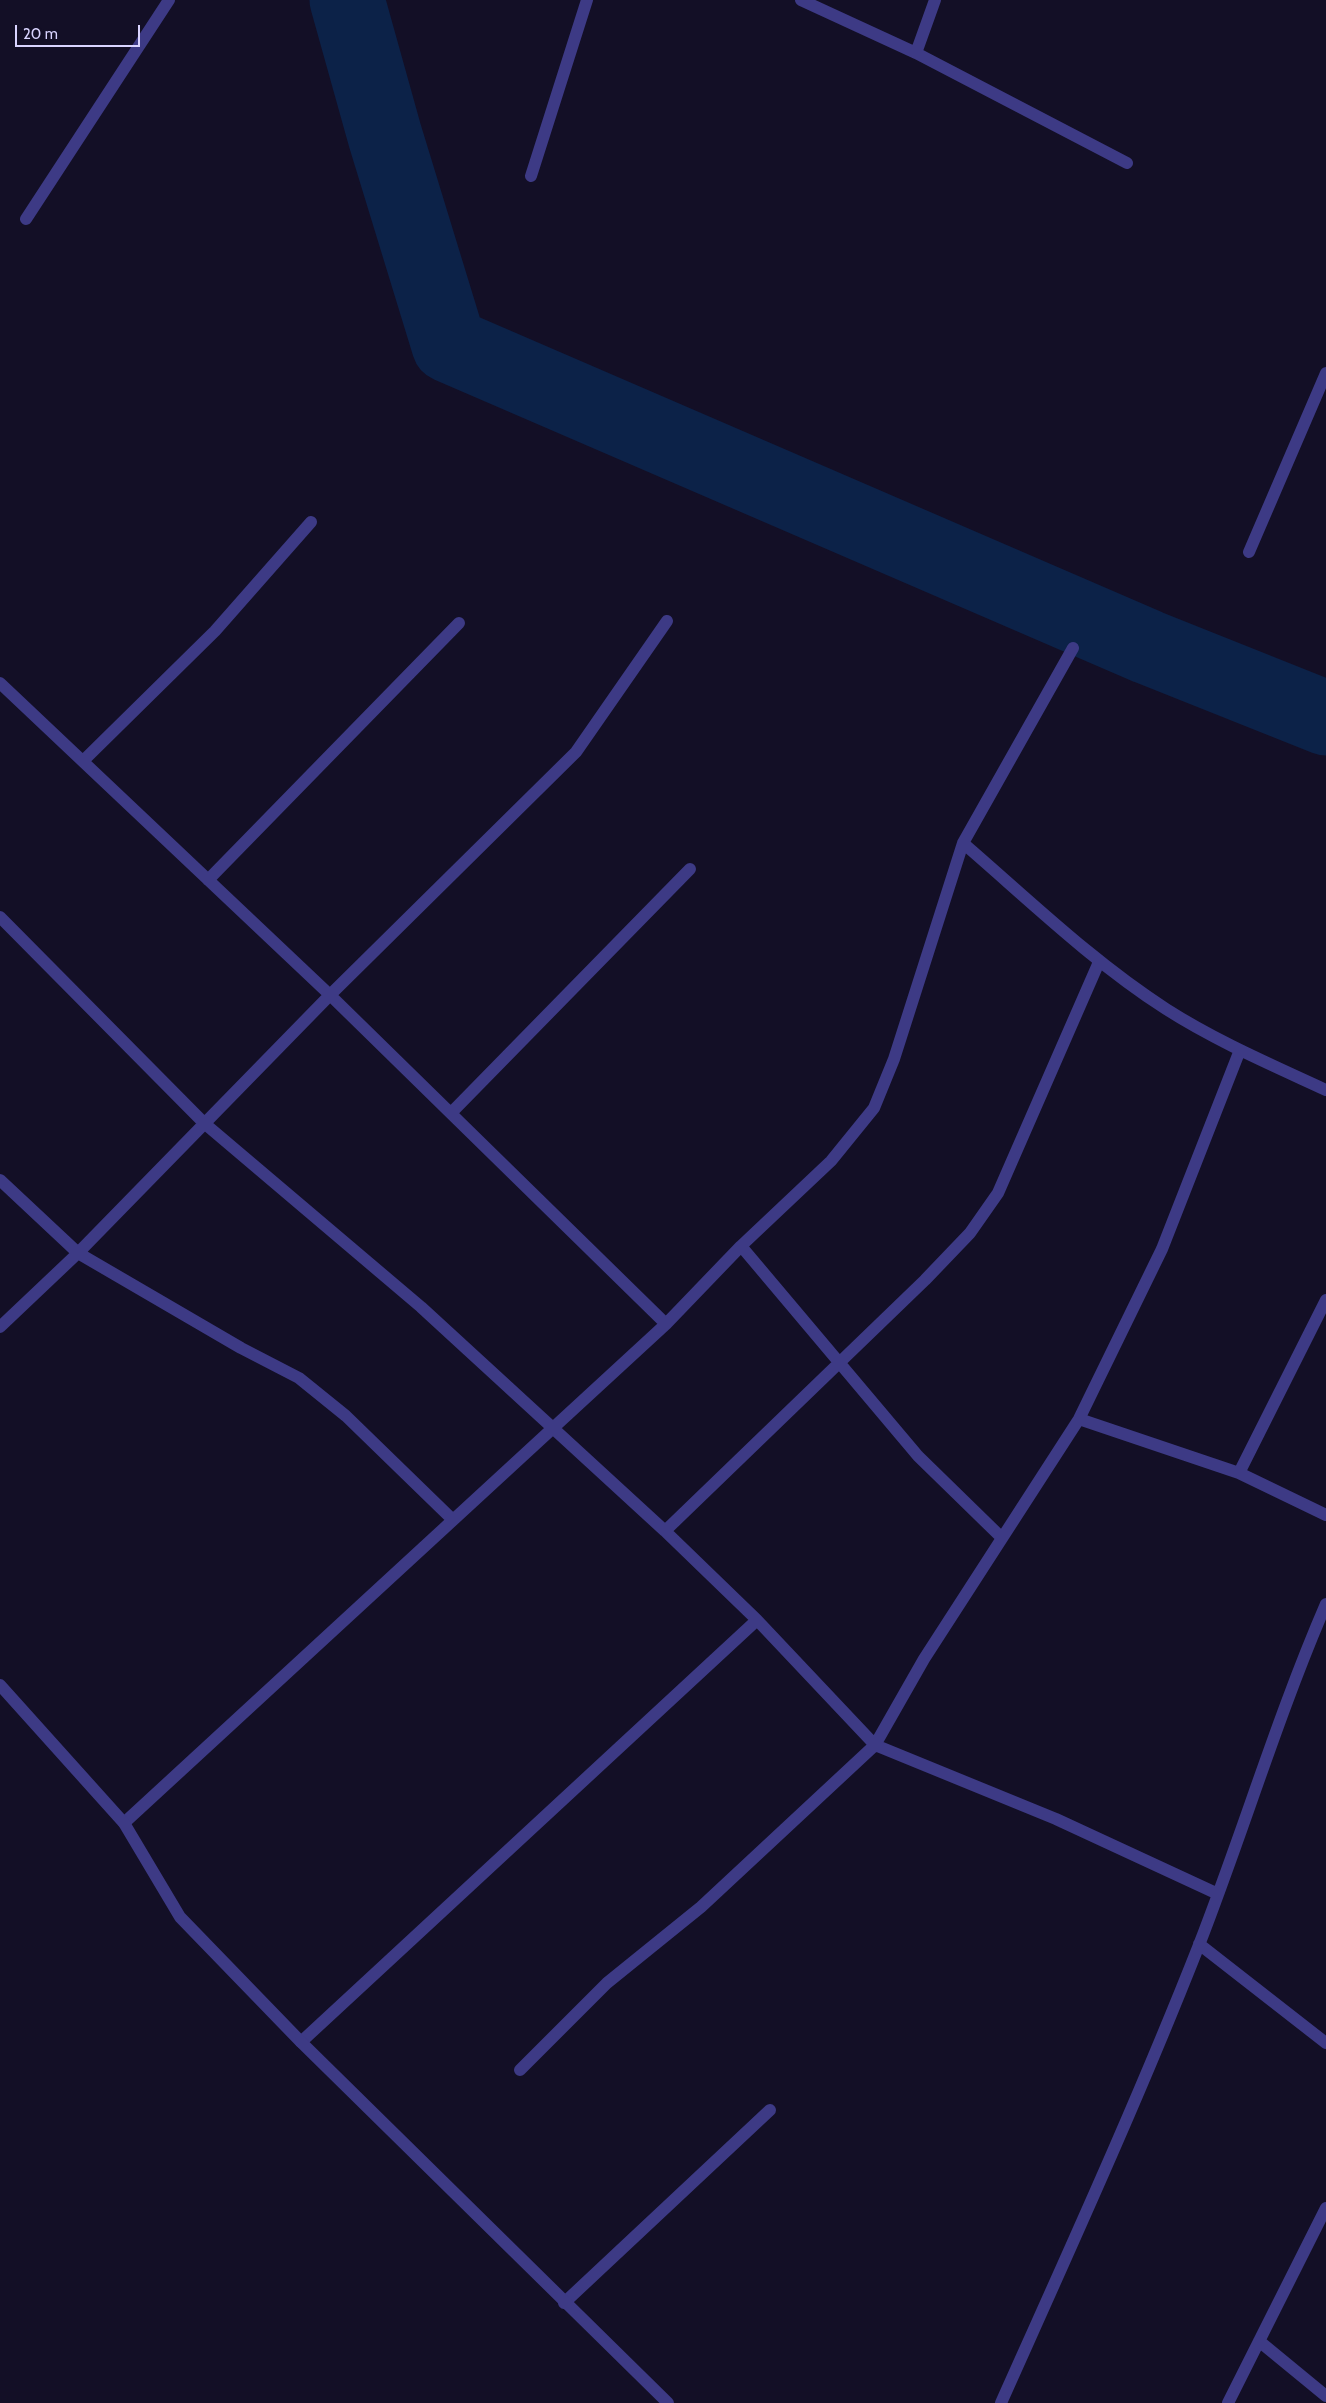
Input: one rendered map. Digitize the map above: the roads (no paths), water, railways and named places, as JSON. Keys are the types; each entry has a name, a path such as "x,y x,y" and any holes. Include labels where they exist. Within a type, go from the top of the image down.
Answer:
{"street":[{"path":"26,219 169,0"},
{"path":"531,176 586,0"},
{"path":"801,0 916,54 1127,163"},
{"path":"916,54 935,0"},
{"path":"1248,552 1326,373"},
{"path":"83,761 215,631 310,522"},
{"path":"0,1327 78,1253 330,995 576,752 668,621"},
{"path":"208,880 459,623"},
{"path":"124,1823 666,1324 741,1246 831,1160 874,1108 894,1059 963,843 1074,648"},
{"path":"0,683 330,995 666,1324"},
{"path":"963,843 1100,962 1167,1010 1240,1050 1326,1090"},
{"path":"451,1113 690,869"},
{"path":"1,921 204,1123 421,1307 665,1531 757,1620 875,1745 1056,1819 1218,1894"},
{"path":"665,1531 840,1363 970,1233 998,1193 1100,962"},
{"path":"520,2070 607,1983 701,1907 875,1745 924,1659 1079,1418 1162,1249 1240,1050"},
{"path":"0,1180 78,1253 241,1348 299,1378 346,1416 453,1520"},
{"path":"741,1246 918,1456 1002,1538"},
{"path":"1240,1473 1326,1300"},
{"path":"1079,1418 1240,1473 1326,1515"},
{"path":"1002,2403 1142,2084 1199,1944 1294,1677 1326,1604"},
{"path":"301,2042 757,1620"},
{"path":"0,1685 124,1823 180,1917 301,2042 668,2403"},
{"path":"1199,1944 1326,2043"},
{"path":"564,2302 770,2110"},
{"path":"1228,2403 1326,2208"},
{"path":"1259,2341 1326,2396"}],"waterway":[{"path":"347,0 385,136 449,345 1148,647 1326,718"}]}
